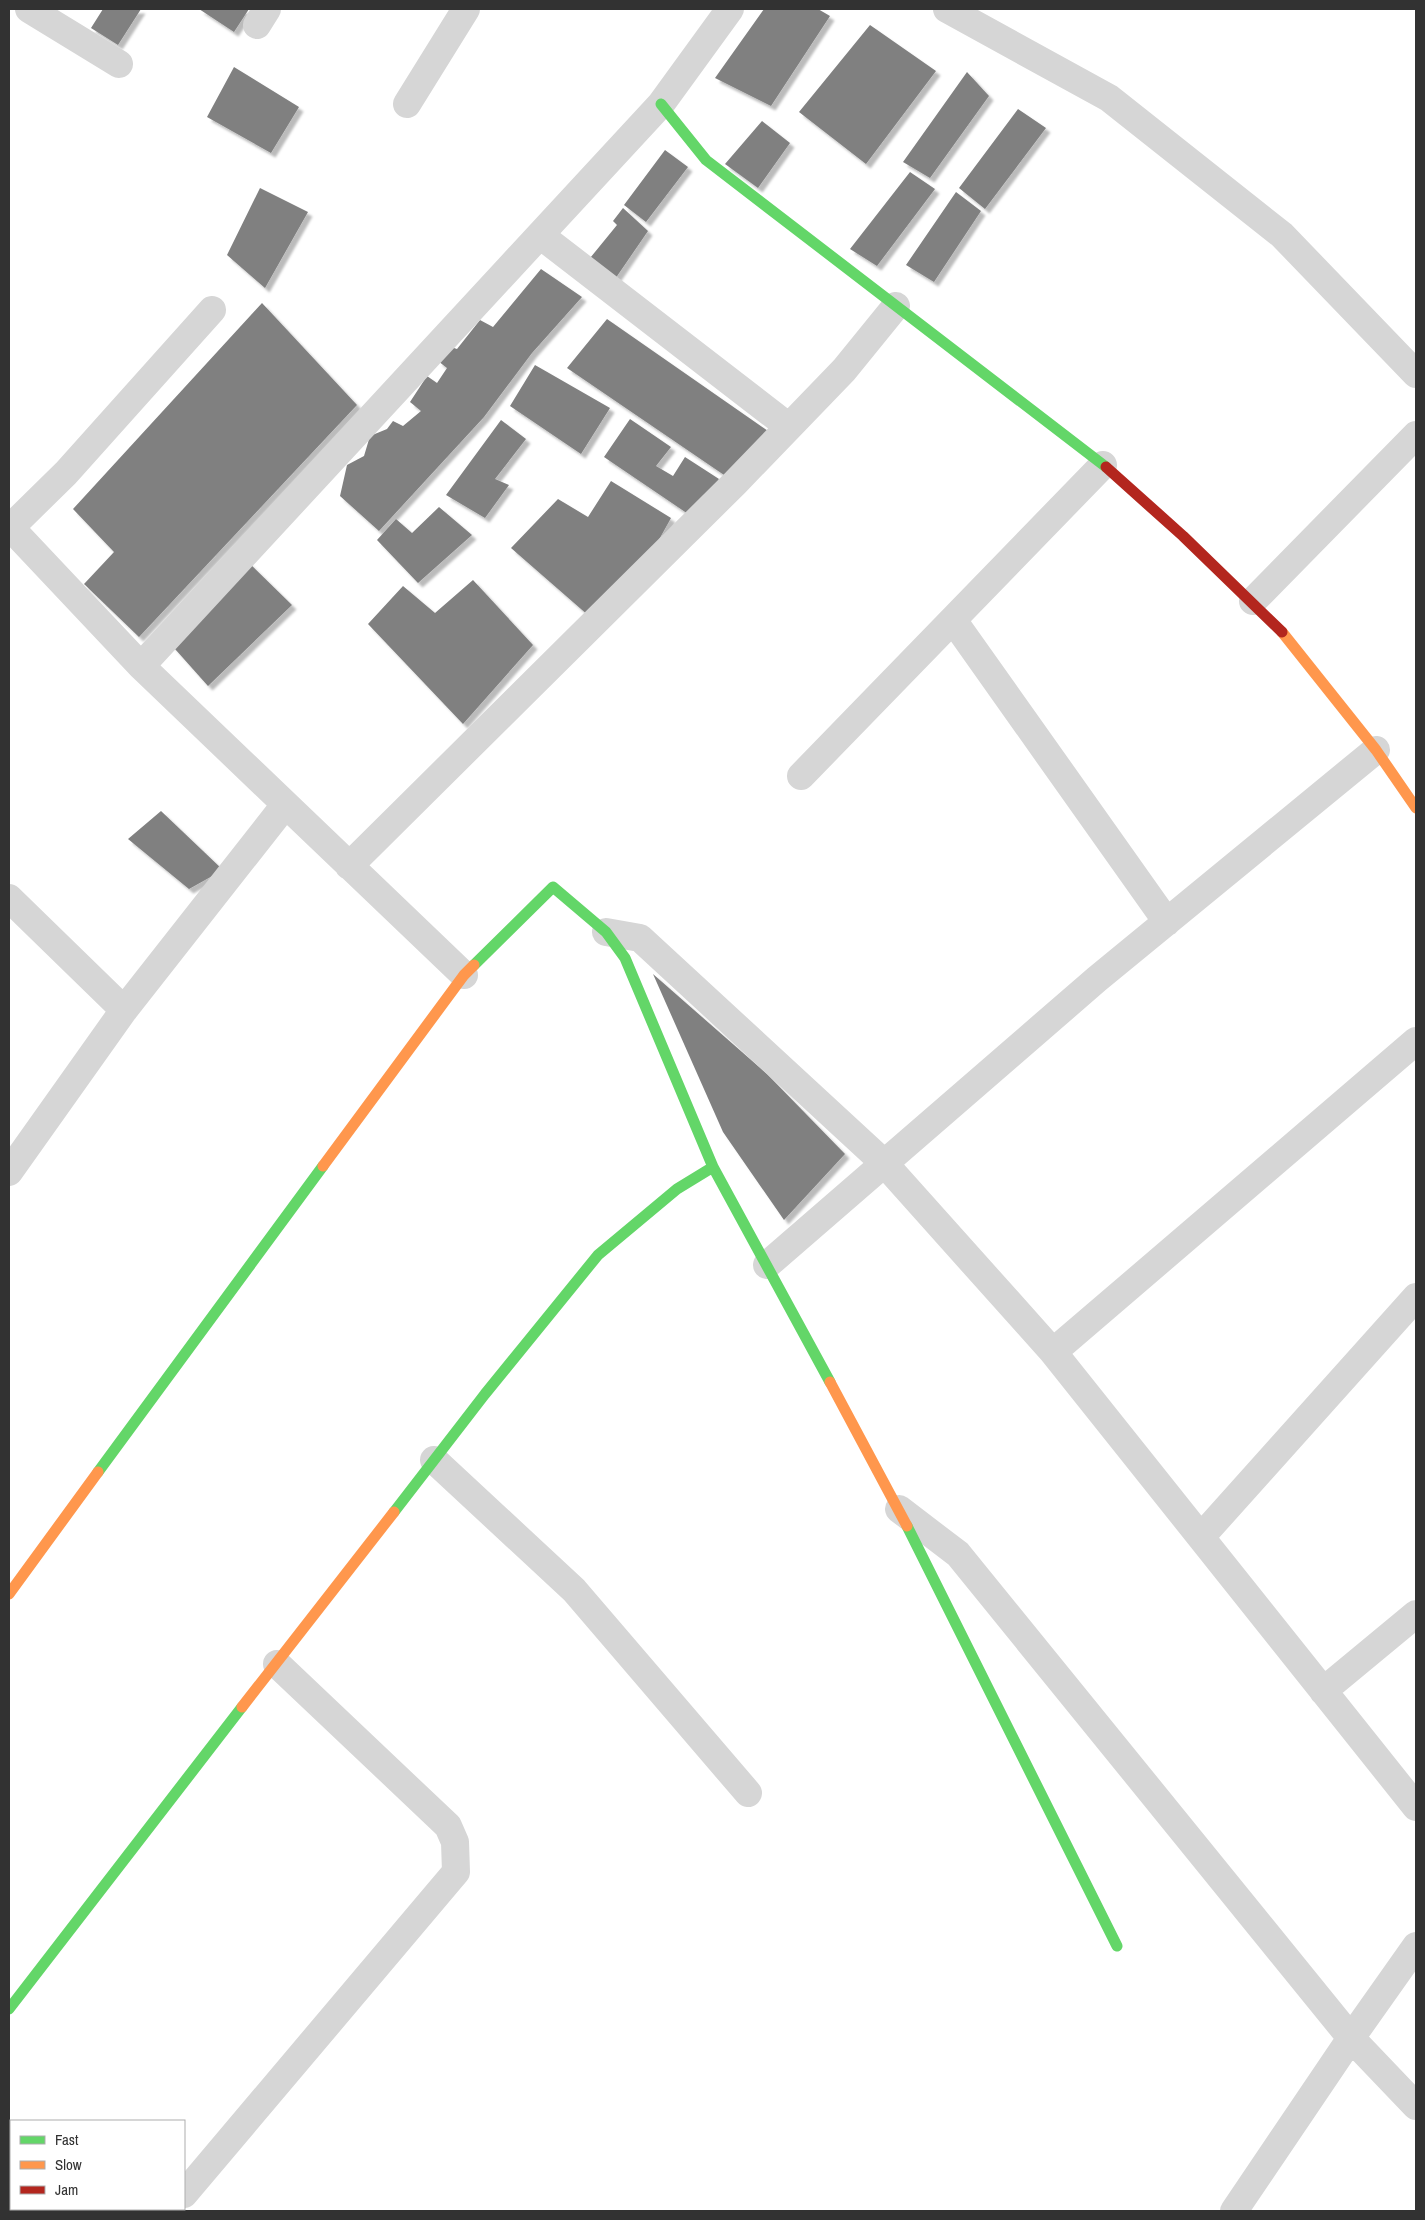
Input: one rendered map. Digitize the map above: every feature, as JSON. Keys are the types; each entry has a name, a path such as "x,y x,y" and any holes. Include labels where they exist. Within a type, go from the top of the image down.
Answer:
{"street":[{"path":"29,9 119,64"},
{"path":"407,104 466,9"},
{"path":"141,666 661,104 730,9"},
{"path":"947,9 1109,98 1282,235 1416,374"},
{"path":"661,104 706,160 1103,465 1183,536 1274,622 1376,750 1416,808"},
{"path":"540,236 789,427"},
{"path":"349,866 789,427 844,370 896,306"},
{"path":"212,310 72,466 10,527 141,666 464,975"},
{"path":"1253,602 1416,435"},
{"path":"801,776 1103,465"},
{"path":"953,620 1167,922"},
{"path":"767,1265 1097,979 1376,750"},
{"path":"9,1172 124,1010 285,805"},
{"path":"9,1594 464,975 553,887 606,932 625,958 713,1168 899,1509 1117,1946"},
{"path":"9,898 124,1010"},
{"path":"606,932 640,938 884,1164 1052,1352 1416,1807"},
{"path":"1052,1352 1416,1041"},
{"path":"9,2009 434,1460 598,1254 677,1189 713,1168"},
{"path":"1200,1537 1416,1297"},
{"path":"434,1460 574,1590 748,1793"},
{"path":"899,1509 958,1554 1351,2038 1416,2106"},
{"path":"1323,1691 1416,1614"},
{"path":"185,2193 456,1872 455,1842 448,1826 277,1664"},
{"path":"1234,2211 1416,1946"}],"building":[{"path":"103,9 141,9 118,45 91,28"},
{"path":"199,9 249,9 234,32"},
{"path":"764,9 818,9 830,16 771,106 715,78"},
{"path":"870,25 936,71 866,164 799,112"},
{"path":"234,67 299,107 271,153 207,117"},
{"path":"967,72 989,96 930,178 903,162"},
{"path":"1018,109 1046,128 985,209 959,188"},
{"path":"762,121 790,143 758,188 725,164"},
{"path":"665,150 688,167 646,222 624,205"},
{"path":"910,172 935,189 877,266 850,249"},
{"path":"260,188 308,212 265,288 227,255"},
{"path":"956,192 981,211 934,282 906,265"},
{"path":"623,208 648,231 613,282 586,263 617,225 613,221"},
{"path":"541,269 582,297 532,353 484,417 379,531 340,496 347,465 364,456 370,436 387,429 393,421 403,426 421,411 410,402 427,376 437,383 447,368 438,361 448,346 457,349 480,320 493,327"},
{"path":"262,303 357,405 139,637 84,584 114,552 73,509"},
{"path":"607,319 768,431 727,477 567,368"},
{"path":"535,365 610,408 581,454 510,406"},
{"path":"630,419 671,447 656,466 673,476 685,457 719,479 697,520 604,457"},
{"path":"501,420 526,439 495,479 509,485 485,518 446,495"},
{"path":"611,481 671,518 646,563 589,616 511,548 558,499 588,517"},
{"path":"439,507 472,535 418,583 377,540 396,519 412,533"},
{"path":"247,561 292,605 208,686 167,640"},
{"path":"473,580 533,645 463,724 368,624 403,586 435,613"},
{"path":"161,811 223,870 189,889 128,839"},
{"path":"653,974 767,1074 845,1154 784,1220 723,1132"}],"traffic: fast":[{"path":"661,104 706,160 1106,467"},
{"path":"474,965 553,887 606,932 625,958 713,1167 830,1382"},
{"path":"98,1472 323,1166"},
{"path":"394,1512 485,1394 598,1255 677,1189 713,1167"},
{"path":"907,1526 1117,1946"},
{"path":"9,2009 242,1707"}],"traffic: slow":[{"path":"1282,632 1376,750 1416,808"},
{"path":"323,1166 464,975 474,965"},
{"path":"830,1382 907,1526"},
{"path":"9,1594 98,1472"},
{"path":"242,1707 394,1512"}],"traffic: jam":[{"path":"1106,467 1183,536 1282,632"}]}
